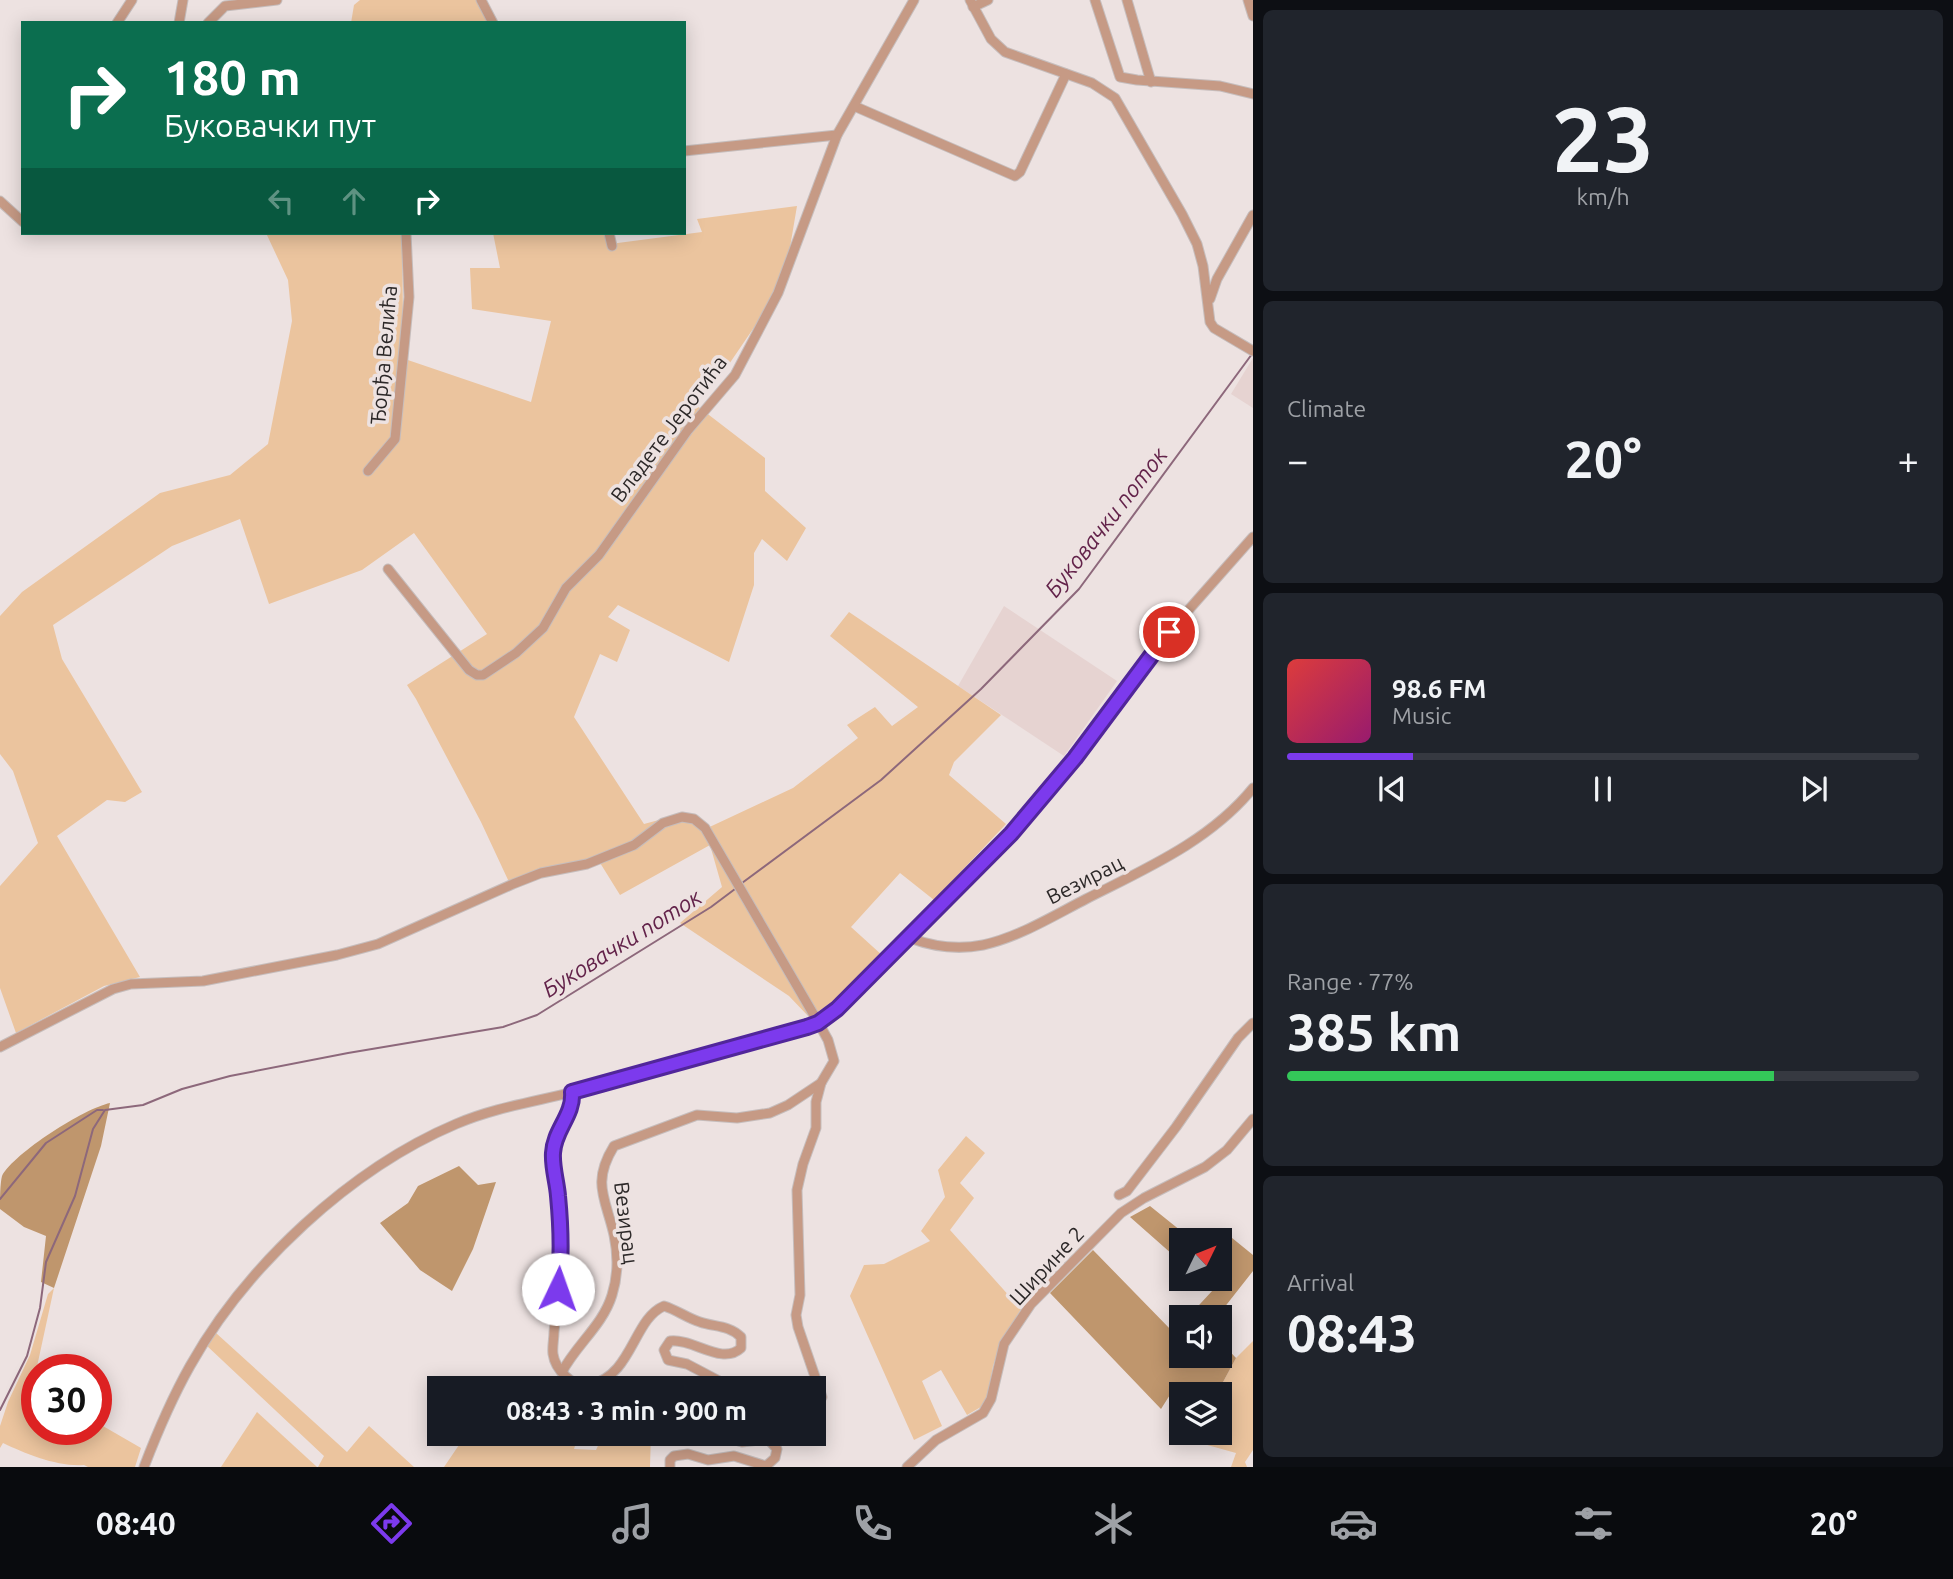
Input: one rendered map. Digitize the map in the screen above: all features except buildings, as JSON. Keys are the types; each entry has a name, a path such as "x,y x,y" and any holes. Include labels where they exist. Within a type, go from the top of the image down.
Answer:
{"street":[{"path":"118,21 132,0"},
{"path":"179,21 184,0"},
{"path":"210,21 225,6 277,0"},
{"path":"481,0 492,21"},
{"name":"Владете Јеротића","path":"388,569 473,673 483,675 531,641 543,628 566,588 599,555 688,430 734,375 778,293 837,135 914,0"},
{"path":"988,0 972,3 996,46 1015,57 1101,87 1115,98 1190,229 1203,266 1208,314 1214,328 1252,350"},
{"path":"1095,0 1120,77 1151,82 1220,86 1253,94"},
{"path":"1127,0 1151,82"},
{"path":"1248,0 1253,16"},
{"path":"854,106 1015,176 1020,172 1066,74"},
{"path":"686,151 837,135"},
{"path":"0,201 21,220"},
{"path":"1208,304 1217,279 1253,215"},
{"name":"Ђорђа Велића","path":"368,471 395,439 409,297 406,235"},
{"path":"609,235 612,246"},
{"path":"144,1467 190,1365 219,1320 270,1260 323,1210 387,1161 438,1132 488,1112 572,1092 818,1023 849,999 1045,796 1162,641 1253,537"},
{"name":"Везирац","path":"910,938 948,948 983,945 1032,927 1182,850 1253,788"},
{"path":"0,1047 90,999 122,986 152,982 204,981 284,967 378,944 541,873 587,864 634,845 663,823 682,817 694,819 705,828 828,1040 834,1061 821,1083 816,1102 816,1128 797,1190 800,1295 796,1315 815,1376"},
{"path":"1119,1195 1127,1191 1238,1038 1253,1023"},
{"name":"Везирац","path":"562,1372 594,1329 612,1294 617,1256 613,1232 602,1200 602,1177 607,1156 614,1146 697,1115 737,1118 770,1113 788,1105 821,1083"},
{"path":"565,1376 553,1354 561,1268 553,1151 573,1104 572,1092"},
{"name":"Ширине 2","path":"907,1467 936,1440 984,1413 991,1399 1004,1344 1031,1304 1096,1238 1121,1213 1144,1198 1205,1167 1227,1150 1253,1119"},
{"path":"606,1376 623,1362 646,1319 664,1306 698,1322 736,1331 741,1337 741,1348 723,1355 685,1340 670,1340 664,1350 668,1360 687,1364 710,1376"},
{"path":"670,1467 670,1460 674,1456 688,1454 708,1460 734,1456 766,1466 775,1458 777,1449 774,1446"}],"shaded area":[{"path":"360,0 480,0 491,21 351,21 354,5"},
{"path":"797,206 787,265 757,323 723,373 696,405 765,458 765,491 806,528 787,561 762,539 754,553 754,585 729,662 618,605 608,617 630,630 617,662 600,654 574,717 644,824 666,818 692,820 701,831 793,788 858,738 847,725 875,707 892,726 918,707 830,636 849,612 1001,715 954,762 949,775 1006,824 934,900 900,873 851,927 883,956 838,999 809,1017 789,996 680,923 722,887 710,845 620,895 597,858 509,882 481,822 407,685 487,634 414,533 362,570 269,604 240,519 172,546 53,625 62,659 142,792 125,802 107,800 57,836 140,977 104,986 16,1033 0,988 0,886 38,843 13,771 0,754 0,616 22,592 160,493 230,475 268,444 292,321 288,280 267,235 402,235 403,323 399,357 531,402 551,321 472,309 470,268 500,268 493,235 607,235 610,244 702,232 697,219"},
{"path":"1253,358 1253,408 1231,394"},
{"path":"1004,606 1117,681 1064,756 958,686"},
{"path":"110,1103 101,1146 54,1288 41,1282 46,1236 24,1227 0,1209 2,1176 20,1156 51,1133 84,1113"},
{"path":"966,1136 985,1153 960,1183 974,1198 950,1230 1021,1309 1000,1345 986,1404 967,1415 941,1370 922,1381 942,1426 914,1440 850,1296 864,1265 884,1264 930,1241 921,1231 945,1197 938,1170"},
{"path":"459,1166 478,1185 496,1182 473,1249 452,1291 420,1270 380,1223 408,1203 418,1186"},
{"path":"1150,1206 1177,1228 1169,1228 1169,1251 1130,1217"},
{"path":"1232,1238 1253,1255 1253,1271 1226,1305 1199,1305 1211,1292 1232,1292"},
{"path":"1093,1250 1169,1328 1169,1368 1231,1368 1223,1382 1169,1382 1169,1396 1161,1409 1050,1293"},
{"path":"54,1288 40,1354 30,1354 48,1294"},
{"path":"216,1333 347,1452 369,1426 414,1467 318,1467 324,1456 206,1345"},
{"path":"1253,1341 1253,1450 1245,1462 1247,1467 1231,1467 1236,1453 1207,1445 1232,1445 1232,1382 1223,1382 1236,1358"},
{"path":"21,1374 21,1445 112,1445 112,1431 141,1448 135,1467 64,1464 3,1443 0,1448 0,1426"},
{"path":"257,1412 317,1467 221,1467"},
{"path":"458,1446 575,1446 574,1449 596,1450 598,1446 651,1446 650,1467 444,1467"}],"waterway":[{"name":"Буковачки поток","path":"742,883 881,780 981,689 1079,589 1252,354"},
{"name":"Буковачки поток","path":"0,1410 27,1356 40,1308 46,1262 75,1196 93,1129 105,1110 143,1105 182,1089 230,1076 503,1027 537,1015 711,907 735,889"},
{"path":"0,1199 46,1143 97,1110 103,1110"}],"route":[{"path":"558,1289 561,1268 553,1151 573,1104 572,1092 807,1027 818,1023 837,1009 1011,834 1045,796 1169,632"}]}
